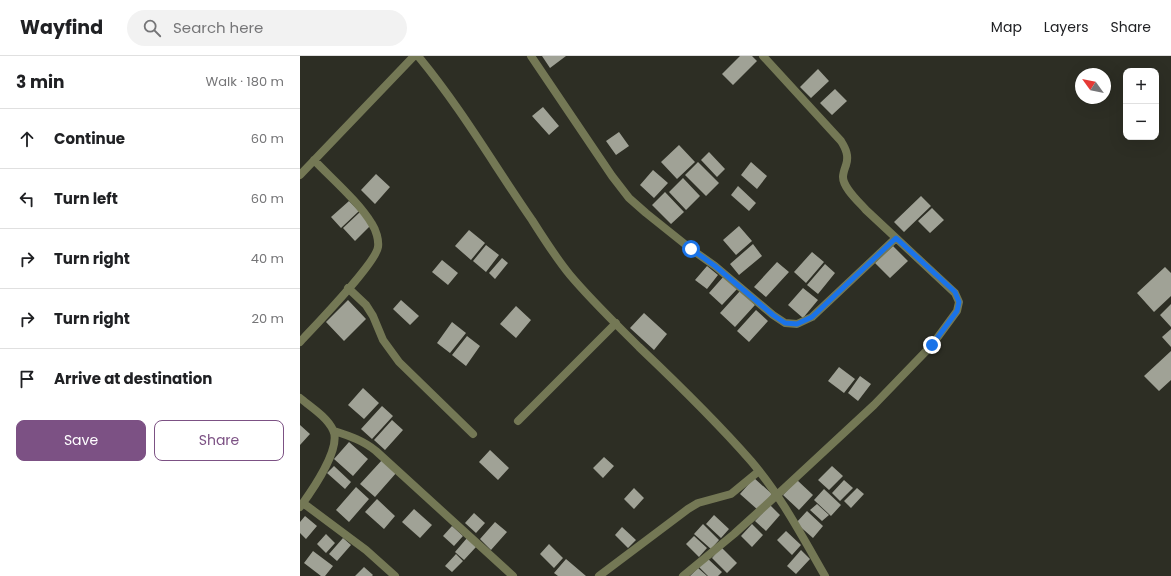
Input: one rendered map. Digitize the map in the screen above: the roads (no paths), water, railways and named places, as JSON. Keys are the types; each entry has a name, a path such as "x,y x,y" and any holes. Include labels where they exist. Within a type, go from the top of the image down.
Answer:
{"street":[{"path":"300,175 414,56"},
{"path":"418,56 441,84 463,115 513,194 556,256 571,275 616,323 706,412 759,472 778,495 824,576"},
{"path":"531,56 612,176 629,198 691,249 715,266 773,315 785,323 797,324 812,317 896,238"},
{"path":"683,576 778,495 874,405 932,345 957,311 959,302 955,292 866,210 845,185 843,177 848,160 847,150 842,141 763,56"},
{"path":"300,342 372,260 378,248 377,237 373,225 361,209 314,160"},
{"path":"348,288 366,305 373,316 383,340 399,362 473,434"},
{"path":"518,421 616,323"},
{"path":"300,398 324,418 334,431 363,442 376,451 514,576"},
{"path":"334,431 335,443 329,460 302,505 366,550 395,576"},
{"path":"599,576 688,509 698,503 731,494 759,472"}]}
